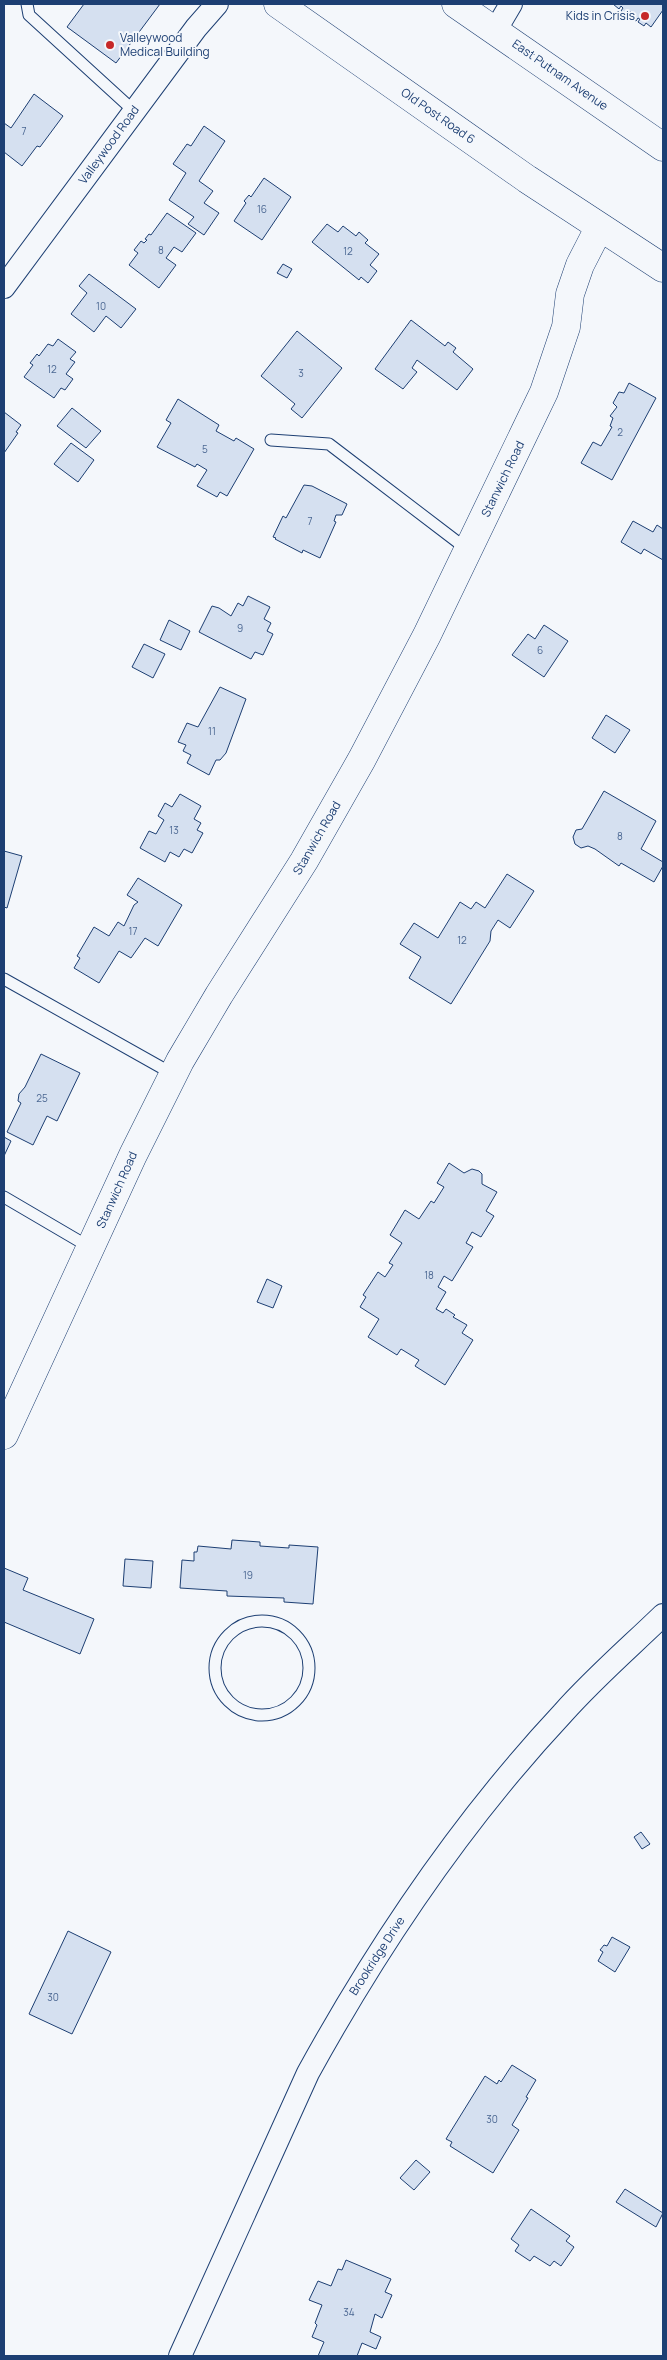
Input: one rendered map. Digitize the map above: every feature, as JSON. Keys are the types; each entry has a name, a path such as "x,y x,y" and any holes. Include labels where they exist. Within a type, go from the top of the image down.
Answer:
{"street":[{"name":"Valleywood Road","path":"4,287 134,111 217,4"},
{"name":"Old Post Road 6","path":"278,4 599,228 663,268"},
{"name":"East Putnam Avenue","path":"456,4 663,147"},
{"path":"494,31 511,4"},
{"name":"Stanwich Road","path":"4,1435 133,1154 173,1074 219,995 304,862 329,818 422,643 468,550 544,392 566,327 570,294 580,265 599,228"},
{"name":"Brookridge Drive","path":"180,2356 308,2073 359,1983 441,1861 510,1772 564,1711 663,1615"}],"lane":[{"path":"27,4 29,15 134,111"},
{"path":"271,440 329,444 468,550"},
{"path":"4,979 173,1074"},
{"path":"4,1197 91,1248"},
{"path":"257,1622 272,1623 286,1628 297,1637 307,1656 309,1678 303,1692 294,1703 282,1711 268,1715 253,1714 239,1709 228,1700 220,1688 216,1673 216,1659 221,1645 231,1634 243,1626 257,1622"}],"building":[{"name":"Valleywood Medical Building","path":"84,4 160,4 116,63 67,27"},
{"name":"Kids in Crisis","path":"613,4 663,4 663,10 651,27 646,23 644,26 638,22 640,19 638,18 636,21 630,17 632,13 630,11 627,15 621,11 623,8 621,6 619,9"},
{"path":"34,94 63,116 40,147 37,146 22,166 4,152 4,123 11,128"},
{"path":"204,126 225,141 199,181 213,191 204,203 219,213 204,235 188,224 194,217 169,200 186,173 173,164 187,144 191,146"},
{"path":"264,178 291,197 262,240 234,221 246,203 244,201 249,195 251,197"},
{"path":"167,213 196,233 182,252 174,247 166,258 176,265 159,288 129,265 138,253 134,250 141,241 144,243 147,240 145,239 149,234 151,235"},
{"path":"327,224 338,232 343,226 356,236 359,232 368,240 365,243 379,254 370,265 377,271 368,283 361,277 359,280 312,242"},
{"path":"283,264 292,269 287,278 277,273"},
{"path":"89,274 136,309 121,328 106,316 94,332 71,314 87,293 79,286"},
{"path":"411,320 445,346 448,342 456,348 453,352 473,369 457,390 417,360 412,368 417,372 403,389 375,369"},
{"path":"297,331 342,368 302,418 291,409 295,404 261,376"},
{"path":"58,339 76,352 70,359 75,362 66,374 73,379 65,390 61,388 54,398 24,377 33,365 30,363 37,354 39,356 48,344 53,346"},
{"path":"629,383 656,398 612,480 581,463 593,442 601,446 612,427 610,426 613,418 610,416 617,407 613,403 619,392 624,393"},
{"path":"178,399 219,425 216,431 234,441 236,438 254,449 227,496 220,492 217,497 197,486 207,470 197,464 195,467 157,447 171,423 166,420"},
{"path":"72,408 101,431 86,448 57,426"},
{"path":"4,412 21,425 16,432 18,433 4,453"},
{"path":"71,443 94,460 78,482 54,464"},
{"path":"304,485 312,486 347,504 342,515 336,515 334,521 336,522 320,558 303,550 302,553 273,537 283,516 286,518"},
{"path":"633,521 653,532 657,525 663,529 663,560 644,549 641,554 621,542"},
{"path":"248,596 270,607 264,619 271,623 267,631 273,634 263,655 255,652 251,659 199,632 212,606 231,616 238,603 243,606"},
{"path":"169,620 190,631 181,650 160,640"},
{"path":"544,625 568,641 544,677 512,655 528,634 535,639"},
{"path":"144,644 165,654 153,678 132,667"},
{"path":"220,687 246,699 226,753 220,760 216,760 209,775 187,763 191,755 183,751 186,745 178,742 187,723 198,727"},
{"path":"606,715 630,730 615,753 592,738"},
{"path":"604,791 656,821 641,849 663,862 663,866 654,882 621,863 619,866 595,849 588,846 581,848 575,844 573,837 576,830 582,829"},
{"path":"180,794 201,806 194,819 201,823 197,830 203,833 192,853 184,849 179,857 170,852 165,862 140,848 149,831 156,834 164,820 158,816 165,803 172,807"},
{"path":"4,851 22,856 7,908 4,907"},
{"path":"507,874 534,891 510,928 498,920 491,931 490,941 451,1004 409,978 421,957 400,944 414,923 438,938 460,902 471,909 476,902 485,908"},
{"path":"138,878 182,905 158,946 145,938 131,958 119,951 99,983 74,968 80,958 77,956 94,927 109,936 118,922 124,926 134,905 138,902 127,895"},
{"path":"41,1054 80,1073 57,1121 47,1116 33,1145 7,1132 21,1103 18,1101 19,1094 25,1087"},
{"path":"4,1137 11,1141 4,1156"},
{"path":"449,1163 464,1173 472,1169 479,1171 482,1174 482,1184 497,1192 486,1211 494,1216 481,1237 472,1232 466,1243 473,1247 452,1281 444,1276 438,1287 446,1292 436,1309 443,1313 446,1309 455,1315 453,1317 467,1325 462,1333 473,1340 445,1385 415,1366 419,1360 401,1349 397,1355 368,1337 379,1319 360,1307 366,1297 363,1295 378,1272 385,1277 393,1265 389,1263 402,1243 390,1235 405,1210 419,1219 431,1201 434,1203 444,1187 437,1183"},
{"path":"267,1279 282,1286 273,1308 257,1302"},
{"path":"232,1540 260,1542 260,1546 318,1547 313,1604 284,1602 284,1598 227,1596 227,1591 180,1588 182,1560 194,1561 194,1552 197,1552 198,1546 231,1549"},
{"path":"125,1559 153,1561 151,1588 123,1586"},
{"path":"4,1568 28,1578 23,1590 94,1619 80,1654 4,1622"},
{"path":"641,1832 650,1844 642,1849 634,1837"},
{"path":"68,1931 111,1952 72,2034 29,2014"},
{"path":"612,1937 630,1947 615,1972 598,1961 603,1952 600,1950 604,1945 607,1946"},
{"path":"512,2065 536,2080 512,2125 519,2130 493,2173 450,2146 452,2142 446,2139 485,2076 497,2084 499,2080 501,2082"},
{"path":"416,2160 430,2172 414,2190 400,2178"},
{"path":"625,2189 663,2213 656,2227 616,2202"},
{"path":"531,2209 570,2236 566,2241 574,2247 561,2266 554,2261 550,2266 534,2256 530,2261 515,2251 519,2245 511,2239"},
{"path":"346,2260 391,2279 385,2292 392,2295 382,2318 375,2314 370,2332 381,2337 376,2349 362,2343 357,2356 318,2356 324,2342 312,2337 322,2305 309,2300 318,2281 331,2286 338,2269 342,2270"}],"place":[{"name":"Kids in Crisis","path":"645,16"},
{"name":"Valleywood Medical Building","path":"110,45"}]}
